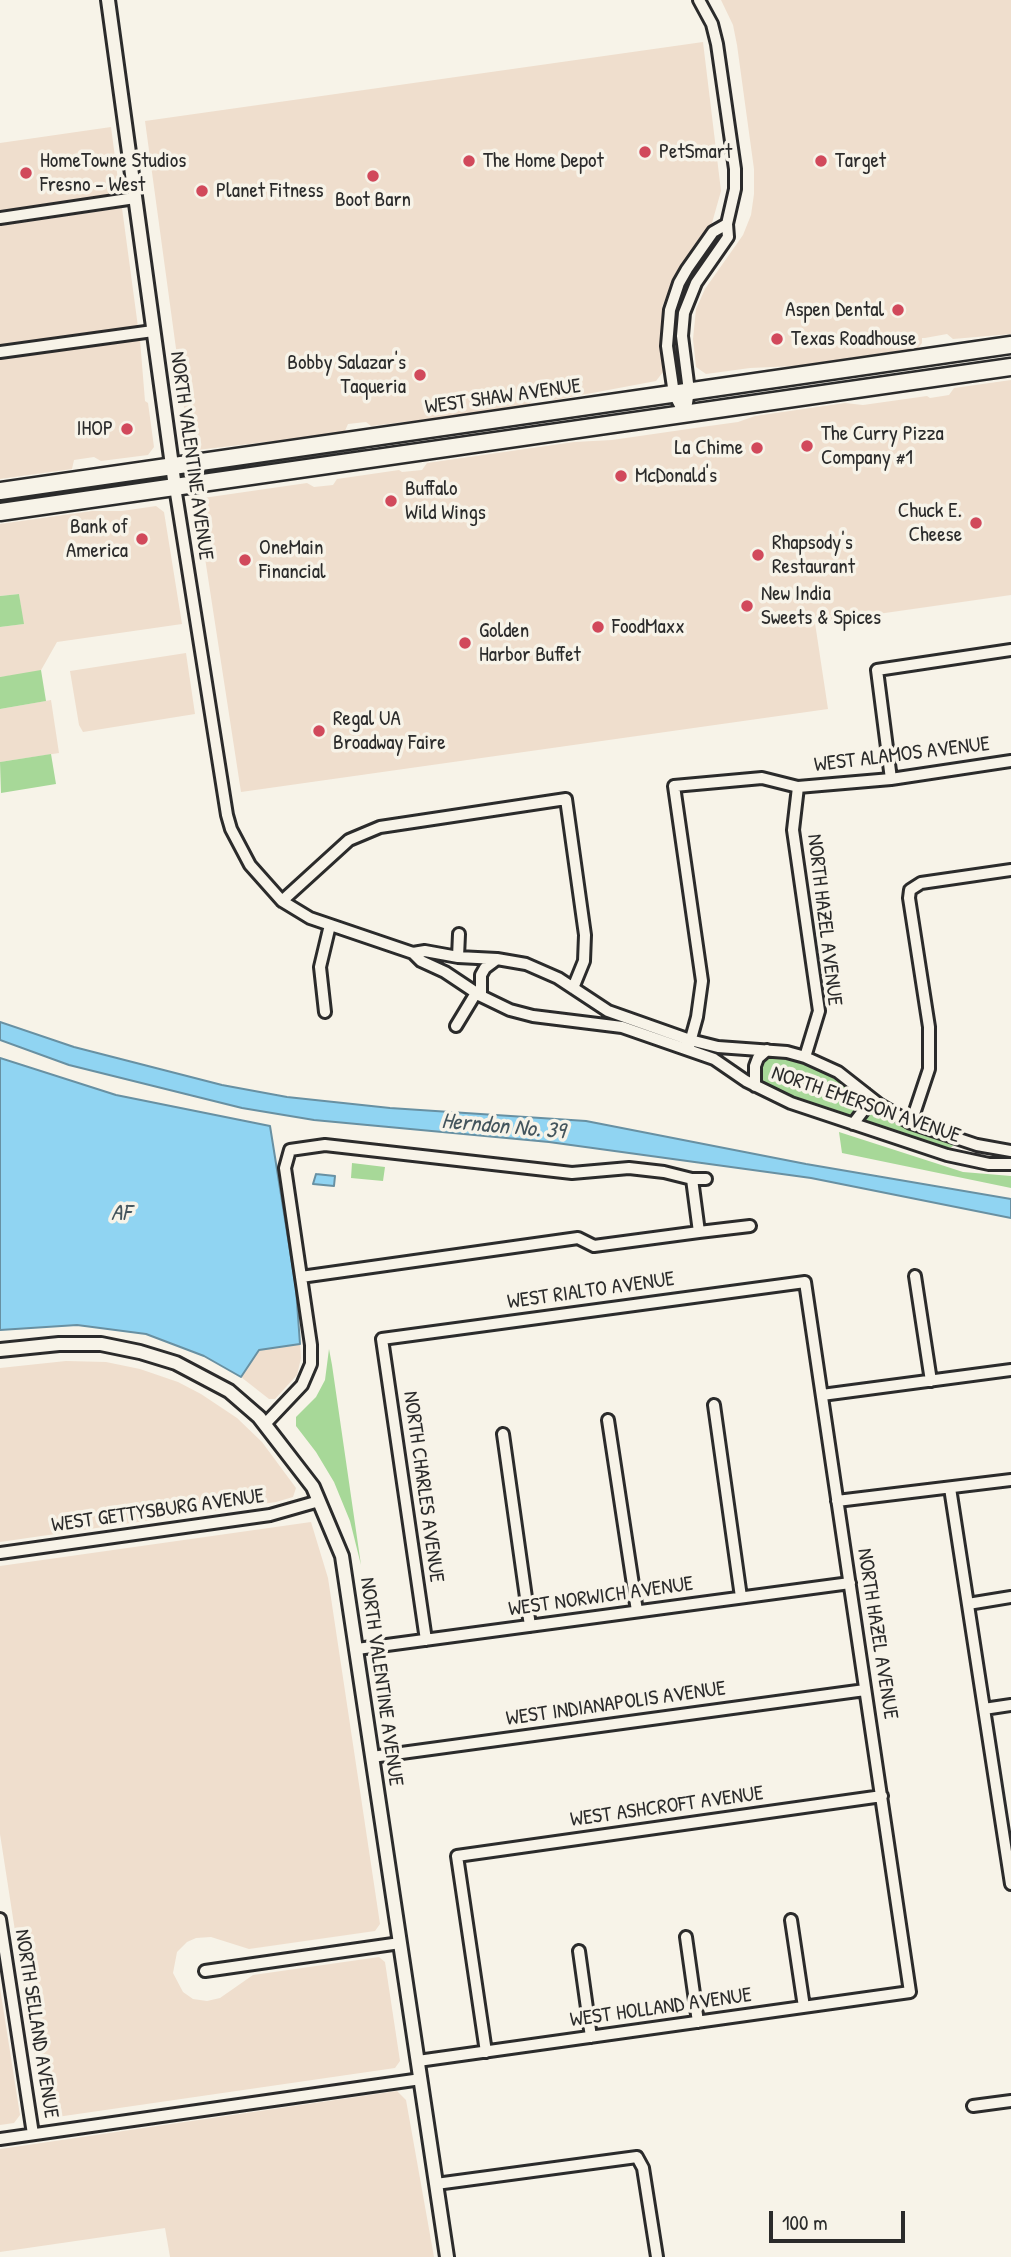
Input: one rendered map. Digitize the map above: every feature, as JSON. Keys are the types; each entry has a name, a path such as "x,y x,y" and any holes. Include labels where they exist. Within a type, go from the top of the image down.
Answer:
{"main road":[{"name":"WEST SHAW AVENUE","path":"0,491 1011,345"},
{"path":"828,393 839,382 927,368 935,363 939,355"},
{"path":"936,378 939,370 946,365 1011,355"},
{"name":"WEST SHAW AVENUE","path":"0,512 1011,367"},
{"path":"409,455 412,445 420,440 501,429 542,413"}],"street":[{"name":"NORTH VALENTINE AVENUE","path":"108,0 175,487 220,773 231,829 250,866 282,901"},
{"path":"682,393 684,313 696,283 728,237 727,224 735,195 735,169 718,44 712,24 699,0"},
{"path":"0,218 135,198"},
{"path":"685,415 667,331 672,299 687,269 713,232 727,224"},
{"path":"0,352 153,331"},
{"path":"891,779 877,670 1011,650"},
{"name":"WEST ALAMOS AVENUE","path":"689,1044 697,1017 702,981 674,786 762,778 798,787 891,779 1011,761"},
{"name":"NORTH HAZEL AVENUE","path":"798,787 793,830 819,1012 805,1057"},
{"path":"282,901 349,839 380,827 566,799 586,935 584,961 573,988"},
{"path":"911,1122 929,1069 929,1027 910,890 920,883 1011,870"},
{"name":"NORTH EMERSON AVENUE","path":"282,901 310,918 412,953 478,995 510,1010 533,1016 622,1027 689,1044 767,1050 805,1057 838,1072 866,1094 911,1122 977,1145 1011,1151"},
{"path":"325,1012 320,967 330,925"},
{"path":"458,957 459,934"},
{"name":"NORTH EMERSON AVENUE","path":"412,953 425,951 458,957 496,959 534,967 558,978 608,1011 689,1044 755,1086 791,1103 947,1155 989,1164 1011,1164"},
{"path":"456,1026 478,995 481,975 485,968 496,959"},
{"path":"755,1086 755,1066 758,1058 767,1050"},
{"path":"853,1124 863,1111 866,1094"},
{"path":"266,1423 302,1385 311,1364 311,1345 285,1168 290,1150 325,1145 572,1173 629,1168 692,1179 706,1178"},
{"path":"692,1179 699,1232"},
{"path":"301,1277 578,1238 594,1246 750,1226"},
{"path":"915,1276 931,1381"},
{"name":"NORTH HAZEL AVENUE","path":"805,1282 910,1992"},
{"name":"WEST RIALTO AVENUE","path":"382,1339 805,1282"},
{"name":"NORTH CHARLES AVENUE","path":"382,1339 426,1640"},
{"name":"NORTH VALENTINE AVENUE","path":"0,1350 80,1343 140,1352 176,1363 229,1391 266,1423 313,1487 342,1556 447,2257"},
{"path":"822,1395 1011,1370"},
{"path":"714,1405 741,1597"},
{"path":"608,1420 637,1611"},
{"path":"503,1434 530,1626"},
{"path":"837,1501 1011,1480"},
{"path":"950,1488 984,1709 1006,1814 1011,1884"},
{"name":"WEST GETTYSBURG AVENUE","path":"0,1553 270,1515 319,1501"},
{"name":"WEST NORWICH AVENUE","path":"357,1649 850,1583"},
{"path":"968,1604 1011,1597"},
{"name":"WEST INDIANAPOLIS AVENUE","path":"372,1757 866,1690"},
{"path":"984,1709 1011,1705"},
{"name":"WEST ASHCROFT AVENUE","path":"486,2052 457,1856 882,1796"},
{"name":"NORTH SELLAND AVENUE","path":"0,1919 33,2134"},
{"path":"791,1920 804,2007"},
{"path":"686,1937 698,2022"},
{"path":"205,1971 400,1943"},
{"path":"579,1951 591,2037"},
{"name":"WEST HOLLAND AVENUE","path":"418,2062 910,1992"},
{"path":"0,2139 421,2079"},
{"path":"973,2106 1011,2101"},
{"path":"436,2183 637,2157 643,2168 657,2257"}],"shaded area":[{"path":"721,0 1011,0 1011,334 953,339 947,334 922,338 918,348 796,366 706,374 696,367 693,339 696,309 705,289 743,235 751,215 754,194 754,169 737,45 733,25"},
{"path":"703,42 721,191 712,223 677,271 662,307 663,372 656,381 555,400 533,398 528,407 371,426 366,422 348,424 344,433 197,450 189,444 145,121"},
{"path":"111,127 120,195 0,212 0,143"},
{"path":"122,208 138,327 0,347 0,226"},
{"path":"140,340 145,401 148,403 154,447 148,455 101,461 94,457 74,460 72,469 0,479 0,359"},
{"path":"1011,380 1011,595 815,623 828,709 241,792 197,506 203,498 307,483 314,487 333,485 337,479 399,470 422,470 427,463 738,422 755,416 845,403 863,405 927,396 930,398 949,395 954,388"},
{"path":"156,506 164,512 182,624 57,642 40,672 0,677 0,627 23,624 19,594 0,596 0,524 92,511 122,511"},
{"path":"186,653 195,714 83,732 79,725 70,671"},
{"path":"51,700 59,753 0,762 0,709"},
{"path":"300,1344 301,1358 297,1375 275,1399 269,1399 241,1377 259,1350"},
{"path":"66,1361 106,1362 140,1369 178,1382 201,1394 237,1418 262,1442 296,1488 293,1497 276,1502 0,1542 0,1368"},
{"path":"311,1522 328,1578 380,1924 375,1931 249,1949 211,1937 196,1938 187,1942 177,1952 173,1973 183,1992 193,1999 207,2001 220,1998 253,1975 379,1957 385,1962 400,2061 395,2068 50,2118 43,2112 0,1834 0,1566"},
{"path":"0,1988 20,2115 14,2123 0,2125"},
{"path":"397,2091 406,2100 434,2257 170,2257 165,2228 0,2252 0,2149"}],"green space":[{"path":"19,594 24,624 0,627 0,596"},
{"path":"41,670 46,701 0,709 0,677"},
{"path":"51,754 56,784 1,793 0,762"},
{"path":"773,1056 800,1062 822,1071 850,1088 858,1094 859,1107 856,1113 851,1117 786,1096 763,1084 759,1067 767,1058"},
{"path":"870,1102 952,1141 953,1146 947,1150 862,1122"},
{"path":"839,1132 963,1172 1011,1176 1011,1188 842,1153"},
{"path":"352,1163 385,1167 383,1181 351,1178"},
{"path":"329,1349 361,1565 350,1521 334,1482 296,1426 296,1417 316,1397 325,1380"}],"water":[{"name":"Herndon No. 39","path":"0,1022 74,1047 222,1085 287,1097 390,1108 586,1121 806,1164 1011,1199 1011,1218 811,1178 549,1142 314,1120 242,1108 69,1065 0,1040"},
{"name":"AF","path":"0,1058 116,1095 270,1126 296,1288 300,1344 259,1350 241,1377 204,1356 146,1334 77,1325 0,1330"},
{"path":"316,1174 335,1176 334,1186 313,1184"}],"place":[{"name":"PetSmart","path":"645,152"},
{"name":"The Home Depot","path":"469,161"},
{"name":"Target","path":"821,161"},
{"name":"HomeTowne Studios Fresno - West","path":"26,173"},
{"name":"Boot Barn","path":"373,176"},
{"name":"Planet Fitness","path":"202,191"},
{"name":"Aspen Dental","path":"898,310"},
{"name":"Texas Roadhouse","path":"777,339"},
{"name":"Bobby Salazar's Taqueria","path":"420,375"},
{"name":"IHOP","path":"127,429"},
{"name":"The Curry Pizza Company #1","path":"807,446"},
{"name":"La Chime","path":"757,448"},
{"name":"McDonald's","path":"621,476"},
{"name":"Buffalo Wild Wings","path":"391,501"},
{"name":"Chuck E. Cheese","path":"976,523"},
{"name":"Bank of America","path":"142,539"},
{"name":"Rhapsody's Restaurant","path":"758,555"},
{"name":"OneMain Financial","path":"245,560"},
{"name":"New India Sweets & Spices","path":"747,606"},
{"name":"FoodMaxx","path":"598,627"},
{"name":"Golden Harbor Buffet","path":"465,643"},
{"name":"Regal UA Broadway Faire","path":"319,731"}]}
